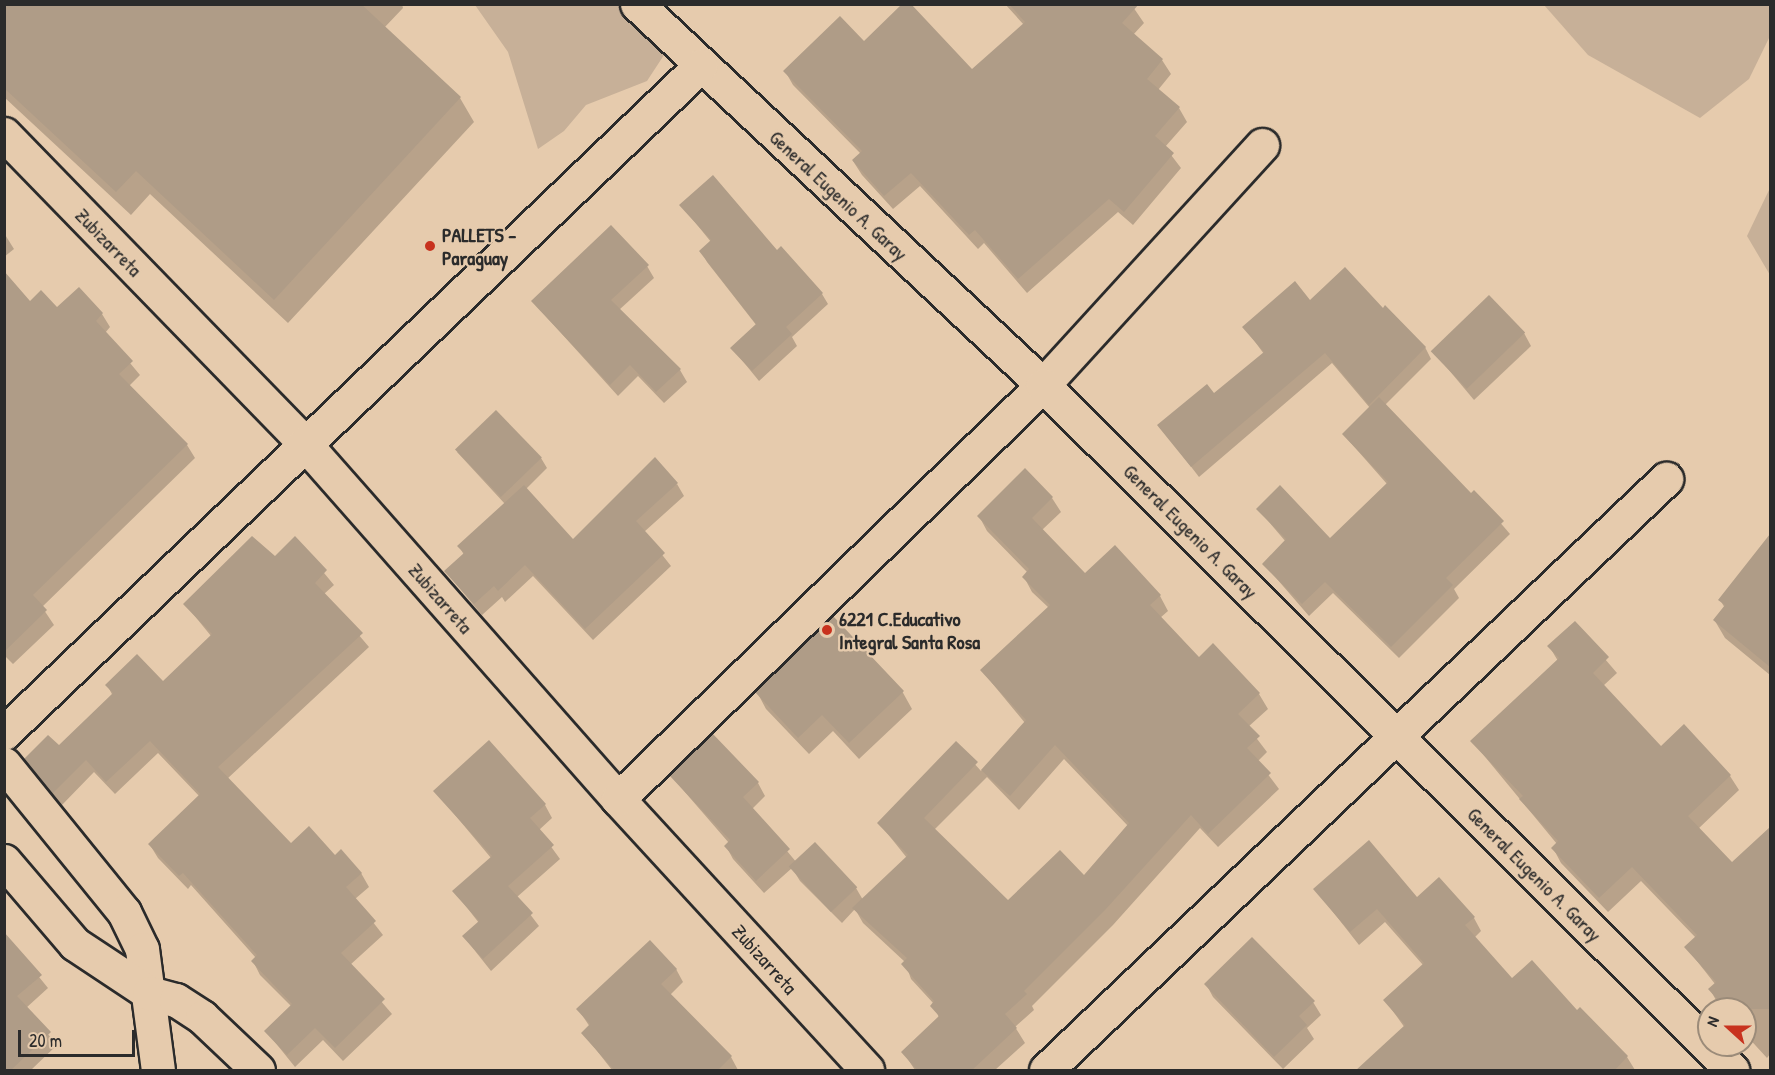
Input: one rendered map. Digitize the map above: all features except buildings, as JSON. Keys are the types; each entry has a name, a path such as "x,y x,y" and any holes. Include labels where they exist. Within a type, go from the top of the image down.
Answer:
{"street":[{"name":"General Eugenio A. Garay","path":"637,4 700,66 1043,385 1732,1071"},
{"path":"4,733 700,66"},
{"name":"Zubizarreta","path":"4,134 305,444 618,799 867,1071"},
{"path":"618,799 1043,385 1262,144"},
{"path":"1046,1071 1666,479"},
{"path":"4,764 123,912 142,949 158,1071"},
{"path":"4,861 75,944 149,993 177,1000 202,1017 258,1071"}],"shaded area":[{"path":"475,5 656,5 664,25 664,55 647,81 586,105 564,131 538,149 508,52"},
{"path":"1544,5 1770,5 1770,36 1749,79 1700,118 1588,55"},
{"path":"1770,188 1770,275 1747,236"}],"place":[{"name":"PALLETS - Paraguay","path":"430,246"},
{"name":"6221 C.Educativo Integral Santa Rosa","path":"827,630"}]}
